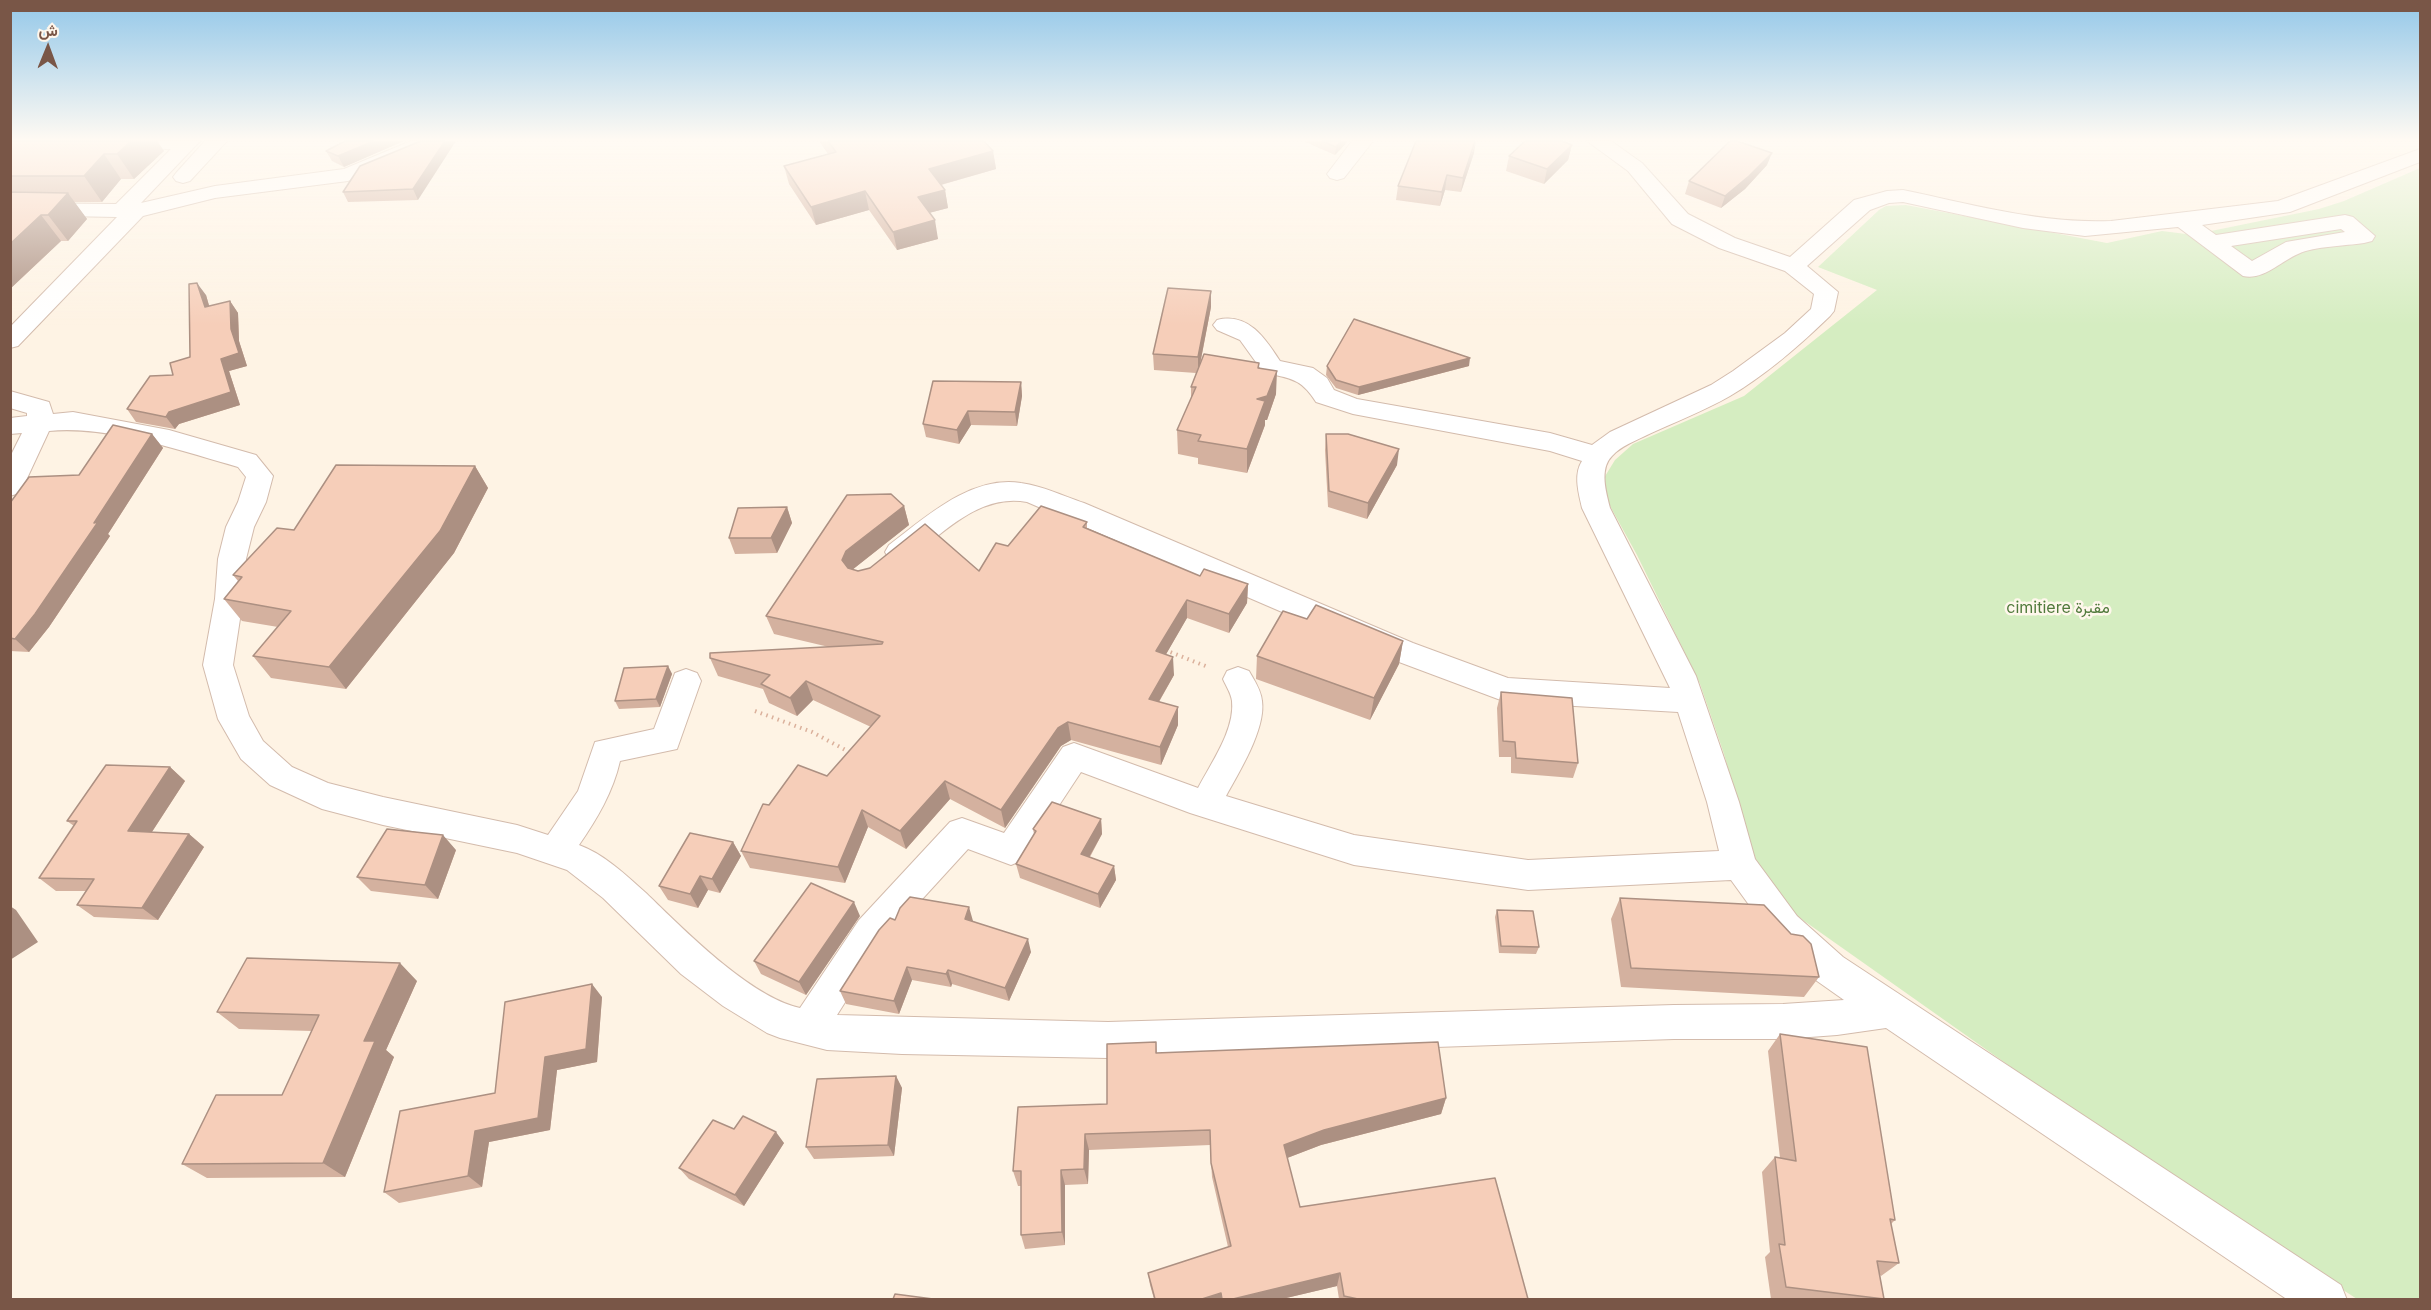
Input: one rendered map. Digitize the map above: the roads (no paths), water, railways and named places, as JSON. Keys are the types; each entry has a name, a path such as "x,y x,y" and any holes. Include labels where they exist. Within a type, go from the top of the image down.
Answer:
{"street":[{"path":"10,340 141,202"},
{"path":"135,210 149,202"},
{"path":"10,209 135,210 170,202"},
{"path":"1665,202 1680,219 1728,243 1793,266 1827,292 1822,311 1793,338 1720,391 1619,438 1602,450 1592,466 1591,487 1596,508 1651,612 1690,701 1723,802 1740,865 1785,927 1830,969 2326,1299"},
{"path":"1793,266 1862,205 1871,202"},
{"path":"1932,202 2023,221 2085,229 2183,221 2282,207 2295,202"},
{"path":"2183,221 2251,271 2294,247 2364,236 2345,222 2212,242"},
{"path":"1225,325 1242,328 1272,367 1304,373 1318,384 1325,396 1353,406 1550,442 1577,449 1597,458"},
{"path":"10,399 40,408 25,424 10,487"},
{"path":"25,424 73,420 160,436 247,461 260,476 252,502 240,527 232,560 229,599 218,665 234,719 252,750 281,777 332,797 383,811 516,838 578,859 615,887 694,962 736,994 780,1021 827,1032 902,1036 1108,1040 1674,1022 1758,1024 1848,1019 1890,1010"},
{"path":"881,566 964,505 992,493 1014,490 1038,496 1074,510 1402,651 1506,690 1690,701"},
{"path":"1206,804 1240,735 1247,700 1238,679"},
{"path":"555,851 590,804 600,782 606,751 666,740 686,681"},
{"path":"808,1028 871,931 962,832 1011,850 1074,756 1206,804 1354,850 1528,874 1740,865"}],"park label":[{"name":"cimitiere مقبرة","path":"2058,608"}]}
